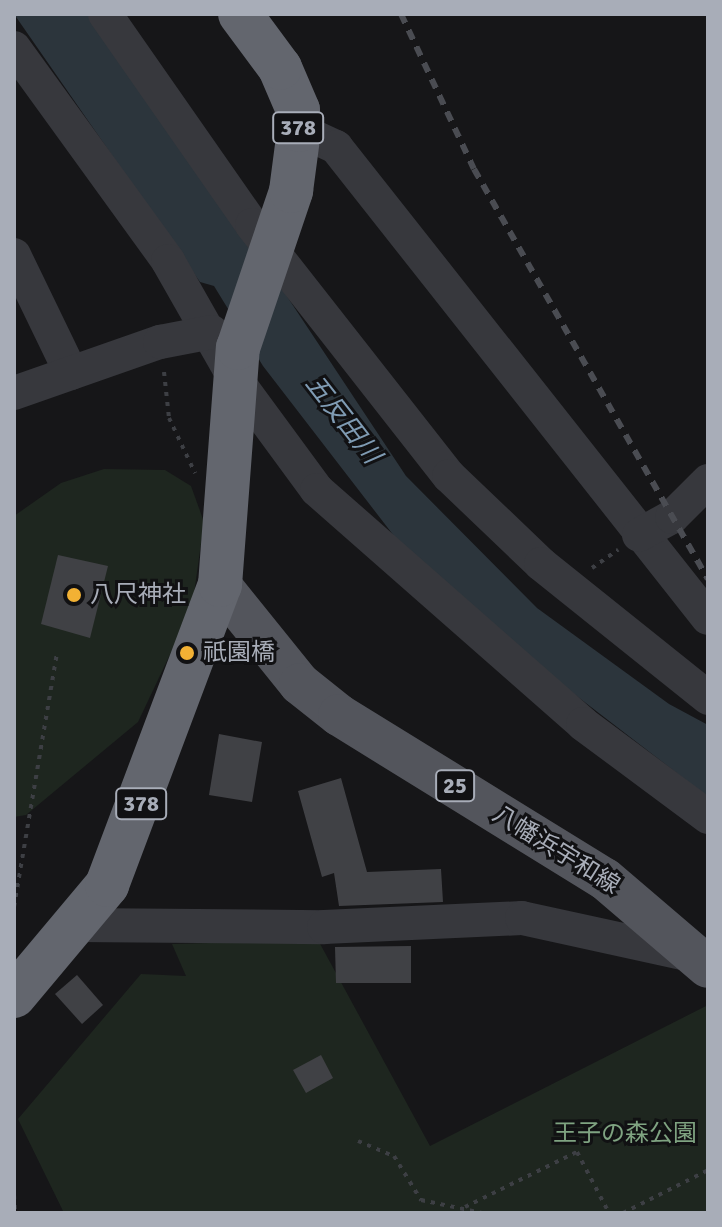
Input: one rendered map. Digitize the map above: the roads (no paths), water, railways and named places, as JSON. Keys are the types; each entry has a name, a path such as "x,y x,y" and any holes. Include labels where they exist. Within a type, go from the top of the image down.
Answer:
{"highway":[{"name":"378","path":"14,996 78,925 119,860 220,585 231,484 228,352 291,191 299,130 298,110 280,68 240,14"}],"main road":[{"name":"八幡浜宇和線","path":"220,585 300,684 339,715 605,879 705,957"}],"street":[{"path":"105,14 270,251 373,387 449,476 568,585 708,698"},
{"path":"14,48 228,352 291,458 422,588 605,742 708,817"},
{"path":"299,130 336,147 639,535 708,618"},
{"path":"14,255 71,373"},
{"path":"14,393 160,342 228,352"},
{"path":"231,484 265,452 291,458"},
{"path":"639,535 672,517 708,481"},
{"path":"78,925 324,927 522,918 705,957"}],"water":[{"name":"五反田川","path":"14,14 88,14 245,233 406,476 537,608 669,704 708,725 708,797 526,657 411,558 263,366 214,286 200,282"}],"railway":[{"path":"401,14 474,169 708,579"}],"place":[{"name":"八尺神社","path":"74,595"},
{"name":"祇園橋","path":"187,653"}],"park label":[{"name":"王子の森公園","path":"625,1134"}]}
